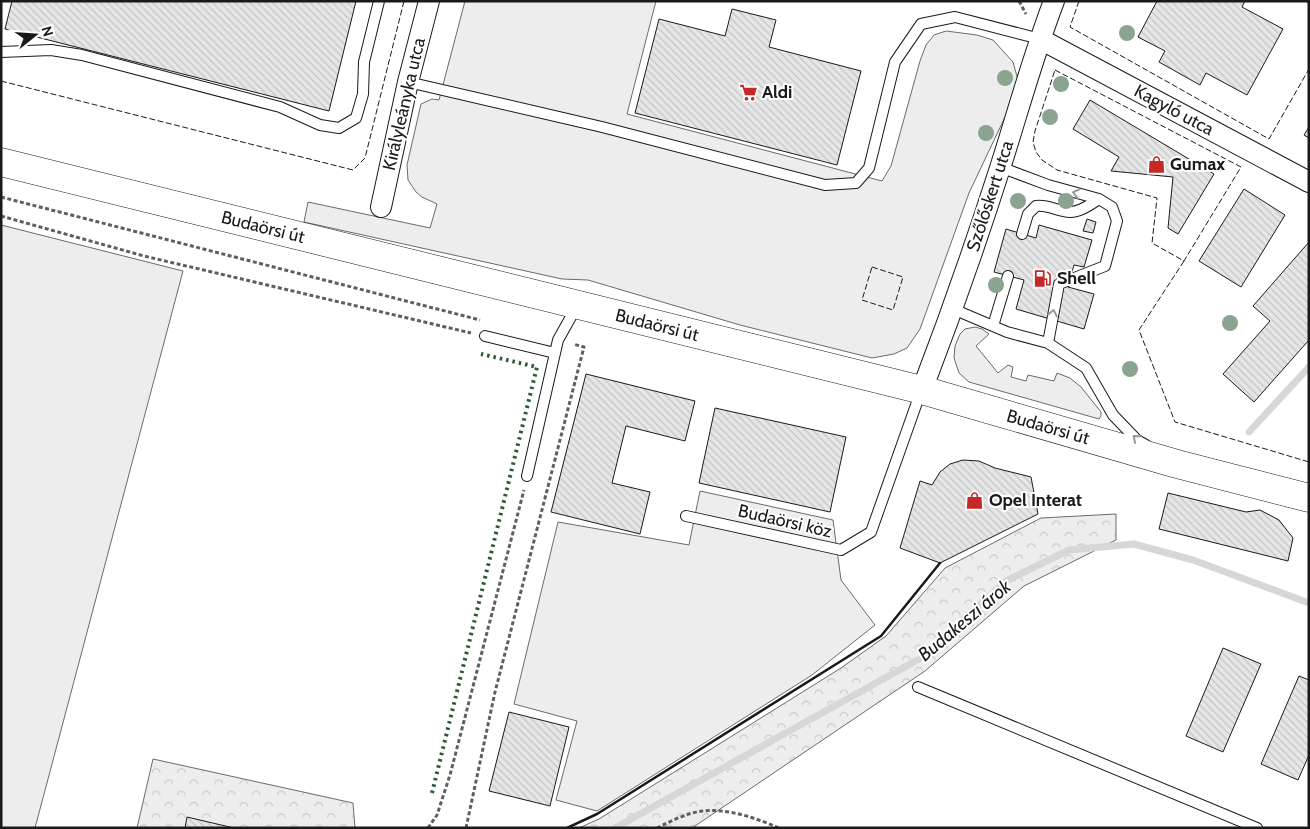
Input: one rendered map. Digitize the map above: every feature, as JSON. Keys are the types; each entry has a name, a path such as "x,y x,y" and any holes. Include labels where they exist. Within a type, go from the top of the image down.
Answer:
{"main road":[{"name":"Budaörsi út","path":"1,162 922,390 1177,464 1309,498"}],"street":[{"name":"Királyleányka utca","path":"380,207 408,82 429,1"},
{"name":"Szőlőskert utca","path":"922,390 952,309 1054,1"},
{"name":"Kagyló utca","path":"1040,39 1309,182"}],"lane":[{"path":"1,52 51,50 82,55 280,107 320,125 339,128 356,118 363,94 364,62 379,1"},
{"path":"408,82 592,125 825,185 856,183 869,168 895,62 921,24 955,17 1040,39"},
{"path":"1000,167 1048,186 1099,199 1112,207 1117,221 1105,266 1059,284 1048,343"},
{"path":"1022,234 1028,214 1036,206 1044,205 1071,212 1088,206 1099,199"},
{"path":"993,326 1008,276"},
{"path":"527,476 558,340 577,305"},
{"path":"952,309 1007,332 1048,343 1086,368 1113,415 1137,440 1177,464"},
{"path":"485,336 555,353"},
{"name":"Budaörsi köz","path":"686,516 842,550 871,532 922,390"},
{"path":"918,687 1257,828"}],"path":[{"path":"1,197 481,320"},
{"path":"1,216 144,256 485,336"},
{"path":"466,828 495,692 584,347 558,340"},
{"path":"428,828 438,815 450,775 527,476"},
{"path":"657,828 673,820 701,811 723,811 763,821 779,828"}],"shaded area":[{"path":"465,1 656,1 627,114 882,181 891,166 926,45 934,35 946,31 977,35 993,40 1013,62 1018,80 1014,98 969,193 920,329 907,348 894,354 872,358 740,325 588,280 562,279 304,222 308,202 430,228 437,204 416,192 408,180 407,165 421,104 432,99 439,100"},
{"path":"1,225 183,271 35,828 1,828"},
{"path":"975,327 989,334 976,346 998,373 1008,365 1013,367 1011,377 1026,381 1028,375 1054,381 1057,373 1070,378 1081,387 1101,412 1099,419 969,382 959,373 954,358 955,346 960,334 965,329"},
{"path":"700,491 833,520 841,580 875,625 812,675 597,811 556,800 577,721 514,704 558,522 689,545"}],"green space":[{"path":"1116,514 1116,540 1024,586 925,671 692,828 579,828 599,819 841,668 886,636 945,568 1041,518"},
{"path":"153,759 353,803 355,828 137,828"}],"building":[{"path":"12,1 356,1 329,111 5,29"},
{"path":"1157,1 1245,1 1242,7 1283,29 1247,95 1206,73 1200,85 1159,62 1165,51 1138,37"},
{"name":"Aldi","path":"732,9 776,20 769,47 861,71 837,165 635,113 659,19 725,36"},
{"name":"Gumax","path":"1090,100 1214,174 1178,234 1168,228 1173,177 1111,171 1119,157 1073,129"},
{"path":"1309,127 1309,138 1304,135"},
{"path":"1244,189 1285,215 1241,287 1199,261"},
{"path":"1087,219 1096,222 1093,233 1083,231"},
{"name":"Shell","path":"1039,225 1092,240 1084,267 1074,265 1068,287 1094,294 1084,329 1016,309 1024,280 994,272 1006,229 1036,238"},
{"path":"1309,242 1309,340 1254,402 1223,374 1270,321 1253,306"},
{"path":"586,374 695,401 685,441 626,426 612,483 650,492 640,534 551,512"},
{"path":"715,408 846,437 830,512 699,483"},
{"name":"Opel Interat","path":"963,460 979,461 995,468 1031,477 1038,514 940,563 900,548 920,481 932,485 940,472 950,464"},
{"path":"1168,493 1246,512 1260,510 1279,520 1293,538 1288,561 1159,529"},
{"path":"1223,648 1261,664 1223,752 1186,736"},
{"path":"1299,676 1309,680 1309,755 1298,780 1261,764"},
{"path":"509,712 569,727 550,806 489,791"},
{"path":"187,817 234,828 185,828"}],"waterway":[{"path":"1249,432 1309,367"},
{"name":"Budakeszi árok","path":"615,828 921,658 1006,581 1069,550 1134,544 1193,560 1309,603"}],"hedge":[{"path":"432,793 537,367 481,354"}],"fence":[{"path":"1,81 353,170 365,158 404,1"},
{"path":"1079,1 1070,27 1269,139 1309,69"},
{"path":"1305,1 1309,3"},
{"path":"1055,70 1241,167 1184,261 1152,243 1157,198 1057,170 1042,160 1036,152 1033,142 1035,131 1055,70"},
{"path":"1184,261 1139,330 1175,422 1309,462"},
{"path":"872,267 903,277 893,310 862,300 872,267"}],"wall":[{"path":"567,828 597,814 881,636 940,563"}],"place":[{"name":"Aldi","path":"748,92"},
{"name":"Gumax","path":"1156,164"},
{"name":"Shell","path":"1043,278"},
{"name":"Opel Interat","path":"975,500"}]}
